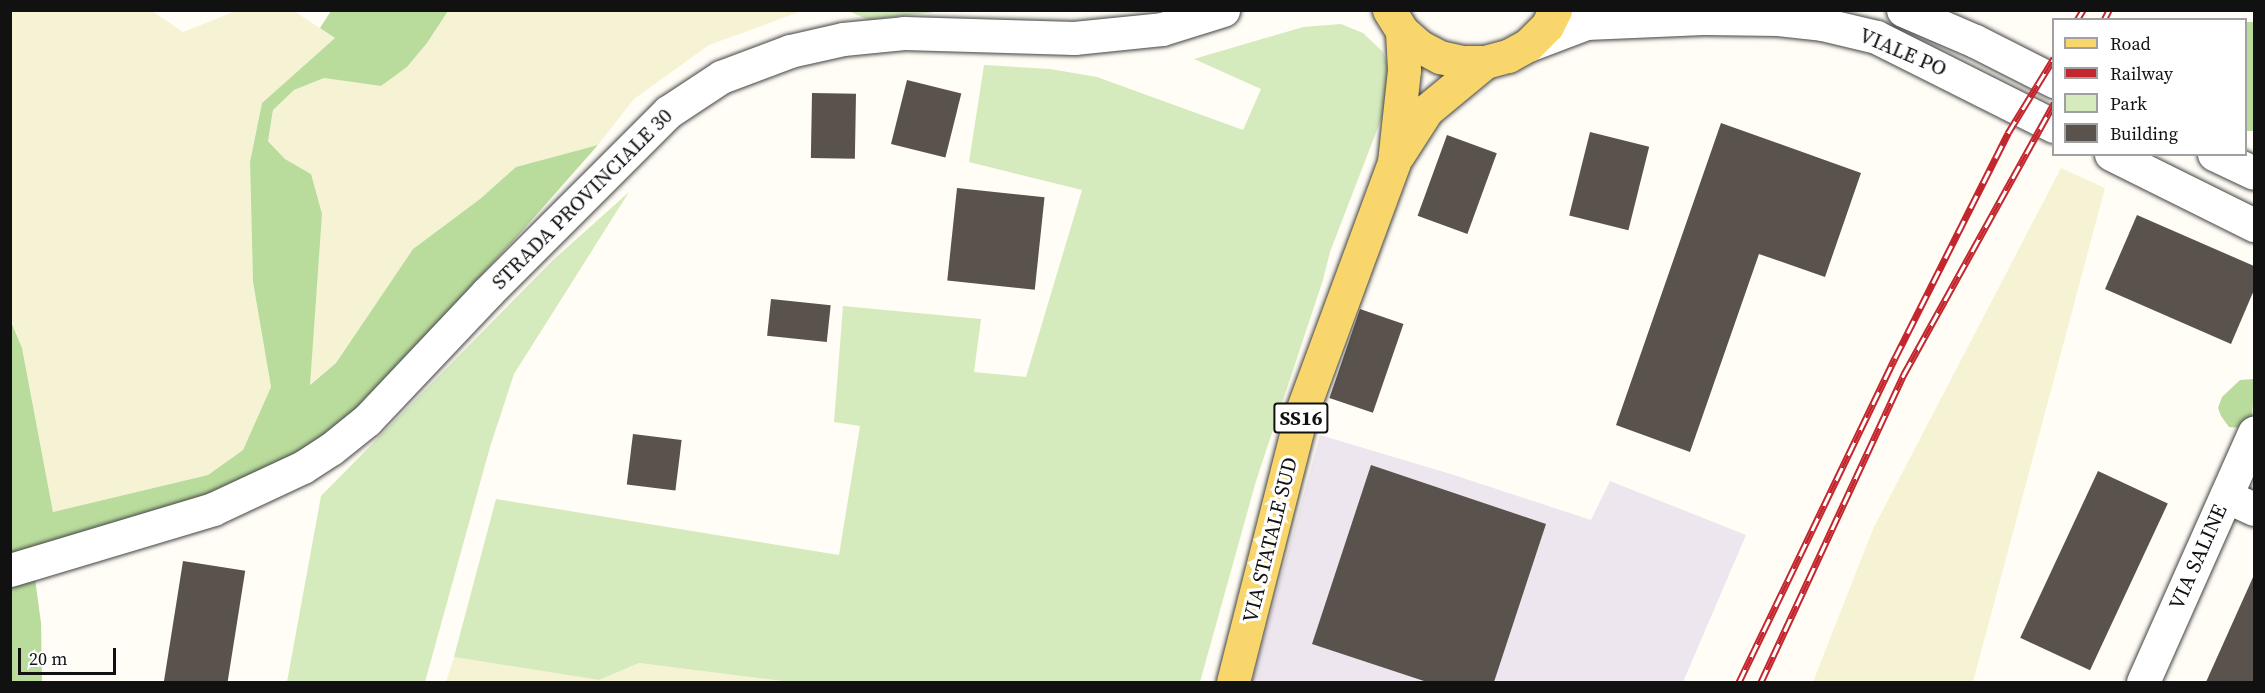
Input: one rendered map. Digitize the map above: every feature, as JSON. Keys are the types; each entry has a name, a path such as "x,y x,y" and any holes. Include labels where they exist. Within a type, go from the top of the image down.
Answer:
{"main road":[{"name":"SS16","path":"1391,18 1419,46 1440,57 1462,62 1485,62 1508,56 1528,45 1547,26 1555,10"},
{"name":"SS16","path":"1391,18 1404,70 1394,162"},
{"name":"SS16","path":"1394,162 1427,110 1485,62"},
{"name":"VIA STATALE SUD","path":"1233,682 1302,411 1394,162"}],"street":[{"name":"STRADA PROVINCIALE 30","path":"10,570 213,509 303,467 331,449 367,420 487,293 668,112 721,77 790,51 843,39 904,33 1074,38 1122,22 1162,29 1223,10"},
{"name":"VIALE PO","path":"1903,10 1965,36 2052,80"},
{"name":"VIALE PO","path":"1528,45 1586,23 1703,18 1778,19 1822,24 1876,37 2052,125"},
{"path":"2115,156 2254,225"},
{"path":"2218,156 2254,173"},
{"name":"VIA SALINE","path":"2143,682 2240,503 2254,433"}],"shaded area":[{"path":"11,11 152,11 183,32 236,11 294,11 335,38 262,103 250,162 253,282 271,387 243,450 208,475 53,512 22,348 11,319"},
{"path":"448,11 802,11 709,45 634,99 598,145 516,167 480,199 413,249 336,363 309,385 311,174 285,159 268,140 273,110 294,90 324,78 381,86 407,67 427,43"},
{"path":"2061,168 2105,188 1973,682 1813,682 1873,529"},
{"path":"1320,435 1454,475 1591,520 1610,481 1746,535 1683,682 1252,682"},
{"path":"454,657 599,680 639,663 789,682 446,682"}],"green space":[{"path":"331,11 448,11 427,43 407,67 381,86 324,78 294,90 273,110 268,141 285,159 311,174 322,214 310,385 336,363 413,249 480,199 516,167 598,145 515,239 357,408 294,458 217,498 11,564 10,319 22,348 53,512 208,475 243,450 271,387 253,282 250,162 262,103 335,38 320,28"},
{"path":"849,11 943,11 868,20"},
{"path":"2247,22 2254,22 2254,131 2247,131"},
{"path":"1341,24 1363,33 1383,52 1390,71 1392,91 1330,252 1323,280 1256,481 1200,682 790,682 639,663 599,680 454,657 496,499 839,555 860,426 834,422 843,306 981,319 974,372 1026,377 1082,190 969,162 984,65 1050,69 1097,77 1243,130 1261,89 1194,59 1303,27"},
{"path":"629,192 514,374 490,447 425,682 287,682 321,496 552,261"},
{"path":"2254,379 2252,420 2243,428 2229,427 2218,408 2222,397 2240,380"},
{"path":"34,571 41,623 42,682 11,682 11,577"}],"building":[{"path":"907,80 961,94 945,158 891,144"},
{"path":"812,93 856,94 855,159 811,158"},
{"path":"1721,123 1861,173 1825,277 1759,254 1690,452 1616,425"},
{"path":"1590,132 1649,147 1628,230 1569,215"},
{"path":"1447,135 1497,153 1467,234 1418,216"},
{"path":"957,188 1045,197 1035,290 947,280"},
{"path":"2137,215 2254,266 2254,290 2231,344 2105,289"},
{"path":"771,299 831,305 827,342 767,336"},
{"path":"1360,309 1403,324 1373,413 1329,398"},
{"path":"633,434 682,440 675,491 627,485"},
{"path":"1371,465 1546,524 1494,682 1427,682 1312,644"},
{"path":"2098,471 2168,504 2090,670 2020,638"},
{"path":"183,561 245,571 228,682 164,681"},
{"path":"2254,575 2254,682 2206,682"}],"railway":[{"path":"2078,18 2083,10"},
{"path":"2105,18 2109,10"},
{"path":"1739,682 1895,358 2008,133 2052,61"},
{"path":"1761,682 1904,374 2052,107"}]}
